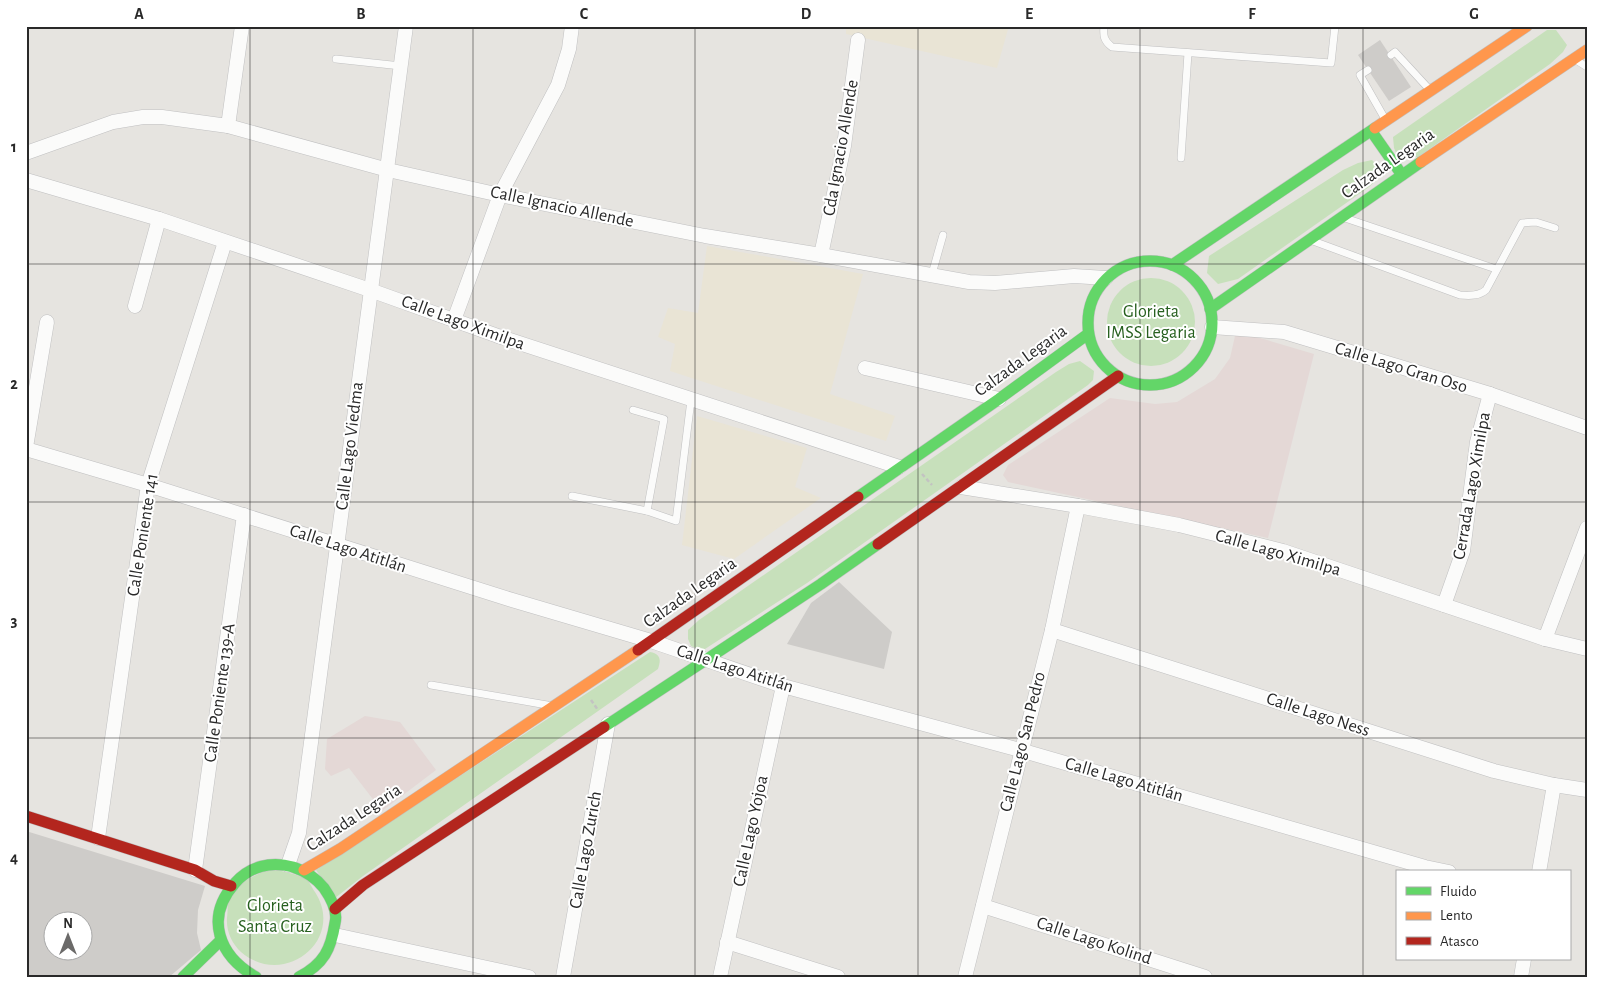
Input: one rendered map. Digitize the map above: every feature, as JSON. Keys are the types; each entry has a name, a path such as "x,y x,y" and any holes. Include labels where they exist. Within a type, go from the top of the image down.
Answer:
{"main road":[{"name":"Calzada Legaria","path":"1172,265 1527,26"},
{"name":"Calzada Legaria","path":"1210,309 1402,175 1587,50"},
{"path":"1372,132 1402,175"},
{"path":"1155,261 1172,265 1193,278 1206,298 1210,309 1212,327 1208,344 1199,360 1186,373 1170,381 1152,384 1135,383 1118,376 1107,368 1092,347 1088,334 1088,314 1094,294 1106,278 1121,268 1138,262 1155,261"},
{"name":"Calzada Legaria","path":"304,870 332,854 651,642 999,399 1088,334"},
{"path":"335,909 363,884 706,661 961,488 1118,376"},
{"path":"26,816 195,870 214,881 231,886"},
{"path":"256,977 245,972 234,963 226,952 221,940 218,919 223,899 231,886 247,872 267,864 288,864 304,870 315,877 331,897 335,909 335,934 328,952 316,966 299,977"},
{"path":"214,881 223,899"},
{"path":"183,977 221,940"}],"street":[{"path":"228,126 242,26"},
{"name":"Calle Lago Viedma","path":"288,864 299,834 406,26"},
{"path":"454,320 500,195 558,85 569,49 572,26"},
{"name":"Cda Ignacio Allende","path":"822,255 844,146 858,40"},
{"name":"Calle Ignacio Allende","path":"26,153 113,122 143,117 162,117 228,126 388,170 500,195 705,236 932,274 969,282 995,283 1074,276 1106,278"},
{"name":"Calle Lago Ximilpa","path":"26,180 159,219 690,400 904,464"},
{"path":"135,306 159,219"},
{"name":"Calle Poniente 141","path":"98,838 148,485 225,242"},
{"path":"26,448 47,322"},
{"name":"Calle Lago Gran Oso","path":"1212,327 1284,332 1490,394 1587,428"},
{"path":"865,368 999,399"},
{"name":"Cerrada Lago Ximilpa","path":"1444,605 1463,551 1477,442 1490,394"},
{"name":"Calle Lago Atitlán","path":"26,448 651,642 783,686 1020,750 1439,870"},
{"name":"Calle Lago Ximilpa","path":"961,488 1078,506 1179,525 1282,551 1545,639 1587,649"},
{"name":"Calle Lago San Pedro","path":"965,977 1020,750 1052,630 1078,506"},
{"name":"Calle Poniente 139-A","path":"195,870 244,515"},
{"path":"1545,639 1587,528"},
{"name":"Calle Lago Ness","path":"1052,630 1494,771 1554,785 1587,790"},
{"name":"Calle Lago Yojoa","path":"720,977 783,686"},
{"name":"Calle Lago Zurich","path":"563,977 608,724"},
{"path":"1539,870 1554,785"},
{"name":"Calle Lago Kolind","path":"983,906 1205,977"},
{"path":"335,934 529,977"},
{"path":"727,942 838,977"},
{"path":"1521,977 1524,960"}],"lane":[{"path":"1104,26 1103,34 1106,43 1112,48 1331,63 1335,26"},
{"path":"1390,55 1396,52 1431,92"},
{"path":"1181,158 1188,53"},
{"path":"336,59 401,66"},
{"path":"1574,59 1587,67"},
{"path":"1368,70 1360,75 1387,122"},
{"path":"1343,217 1496,269"},
{"path":"1309,240 1460,295 1469,296 1486,290 1522,223 1536,222 1555,228"},
{"path":"932,274 943,235"},
{"path":"572,496 647,511 676,522 690,400"},
{"path":"633,410 664,419 647,511"},
{"path":"432,685 552,706"}],"path":[{"path":"904,464 944,499"},
{"path":"581,687 608,724"}],"shaded area":[{"path":"846,26 1009,26 997,68 846,34"},
{"path":"707,246 863,274 830,394 895,416 886,441 670,371 675,344 658,337 668,308 698,313"},
{"path":"1240,332 1314,354 1268,538 1008,482 1003,475 1008,465 1110,398 1155,404 1177,402 1215,379 1230,358 1235,336"},
{"path":"697,416 807,448 795,487 821,498 734,559 682,545"},
{"path":"365,716 400,722 436,770 382,811 349,768 331,776 325,769 327,739"}],"green space":[{"path":"1547,30 1556,30 1567,45 1563,52 1550,64 1418,157 1398,157 1394,148 1393,137"},
{"path":"1372,160 1381,169 1381,176 1369,187 1238,279 1218,284 1207,273 1209,256 1343,170 1358,163"},
{"name":"Glorieta IMSS Legaria","path":"1151,278 1168,281 1182,291 1192,305 1195,322 1192,339 1182,353 1168,363 1151,366 1134,363 1120,353 1110,339 1107,322 1110,305 1120,291 1134,281"},
{"path":"1080,361 1094,371 1093,380 1088,385 807,583 705,649 691,646 688,639 688,630 699,620 1056,372 1069,364"},
{"path":"650,652 656,654 659,658 658,669 363,876 335,898 316,870"},
{"name":"Glorieta Santa Cruz","path":"270,868 293,874 306,879 310,883 322,910 323,927 317,942 306,954 291,962 275,965 258,962 241,952 230,937 227,923 228,901 231,893 246,880"}],"building":[{"path":"1380,40 1411,87 1389,101 1358,55"},
{"path":"839,582 892,632 884,669 787,644 811,603"},
{"path":"26,831 205,886 198,910 197,933 201,950 169,977 26,977"}],"traffic: fast":[{"path":"1172,265 1375,128"},
{"path":"1372,132 1402,175"},
{"path":"1210,309 1421,162"},
{"path":"1150,261 1174,266 1194,279 1207,299 1212,323 1207,347 1194,367 1174,380 1150,385 1126,380 1106,367 1093,347 1088,323 1093,299 1106,279 1126,266 1150,261"},
{"path":"858,497 999,399 1088,334"},
{"path":"604,727 821,584 878,544"},
{"path":"256,977 243,968 225,947 218,923 220,909 225,896 235,883 247,872 269,865 293,867 314,878 327,892 335,909 336,918 333,932 325,955 315,967 299,977"},
{"path":"183,977 221,940"}],"traffic: slow":[{"path":"1375,128 1527,26"},
{"path":"1421,162 1587,50"},
{"path":"304,870 340,849 638,650"}],"traffic: jam":[{"path":"878,544 1118,376"},
{"path":"638,650 858,497"},
{"path":"335,909 363,885 604,727"},
{"path":"26,816 195,870 214,881 231,886"}]}
